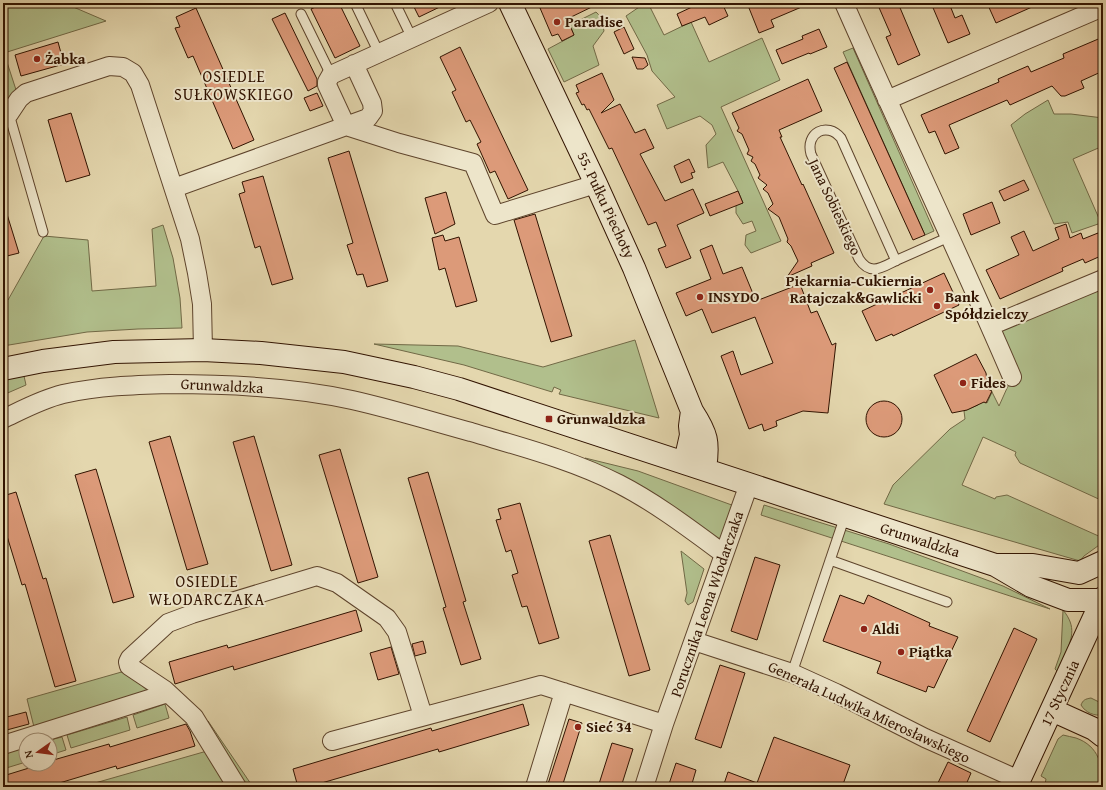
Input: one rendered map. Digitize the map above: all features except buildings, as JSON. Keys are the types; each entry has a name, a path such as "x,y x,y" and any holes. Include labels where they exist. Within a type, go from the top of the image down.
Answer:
{"street":[{"path":"489,3 331,75 327,82 327,86 346,126 399,143 473,163 495,214 596,184"},
{"name":"55. Pułku Piechoty","path":"510,3 634,268 691,418 703,427 707,445 696,467"},
{"path":"844,3 1012,377"},
{"path":"887,100 1103,7"},
{"path":"174,188 368,118 373,111 372,102 354,64"},
{"path":"6,120 19,99 26,93 109,66 123,67 133,73 140,85 190,239 202,304 203,350"},
{"path":"990,326 1103,279"},
{"name":"Grunwaldzka","path":"3,369 43,361 114,352 203,350 261,353 344,362 414,377 459,389 653,452 996,565 1031,586 1068,600 1103,599"},
{"name":"Grunwaldzka","path":"3,419 25,408 61,394 102,387 130,385 224,385 294,390 353,400 416,416 533,451 595,473 639,494 724,554"},
{"path":"653,452 674,440 691,418"},
{"name":"Porucznika Leona Włodarczaka","path":"644,787 664,724 749,484"},
{"path":"1103,562 1079,573 1103,599"},
{"name":"Grunwaldzka","path":"996,565 1033,565 1079,573"},
{"path":"237,787 194,717 168,693 130,668 128,664 130,658 168,623 192,614 317,576 337,583 387,618 397,632 423,716"},
{"name":"17 Stycznia","path":"1018,784 1103,599"},
{"path":"1068,600 1079,622 1078,654"},
{"name":"Generała Ludwika Mierosławskiego","path":"694,641 792,674 836,693 1018,784"},
{"path":"332,741 541,685 664,724"},
{"path":"535,787 564,692"},
{"path":"3,745 168,693"},
{"path":"1052,710 1102,732"}],"lane":[{"path":"355,3 379,53"},
{"path":"395,3 412,38"},
{"path":"301,14 331,75"},
{"path":"6,120 43,232"},
{"name":"Jana Sobieskiego","path":"896,261 841,138 837,134 827,130 816,133 810,143 811,154 862,264 872,269 878,269 896,261 949,237"},
{"path":"792,674 845,516"},
{"path":"830,560 947,602"}],"green space":[{"path":"3,3 64,3 106,21 4,53 19,99 3,128"},
{"path":"645,3 648,3 664,35 691,22 709,62 762,38 780,80 721,107 781,241 751,253 745,245 746,235 756,231 752,221 743,224 736,213 736,205 743,203 738,191 723,162 708,168 706,145 716,134 712,125 700,116 667,129 657,105 675,97 652,71 647,55 626,16"},
{"path":"596,12 601,17 604,31 593,46 599,65 564,82 548,49 574,35 570,25"},
{"path":"853,48 934,231 925,235 843,52"},
{"path":"1048,100 1054,114 1071,114 1103,118 1103,146 1073,159 1101,223 1072,233 1068,222 1054,224 1011,125 1025,114"},
{"path":"163,225 173,258 180,298 182,328 87,332 3,346 3,301 8,300 44,236 88,240 92,291 156,286 152,229"},
{"path":"1103,279 1103,501 1020,463 1015,455 1016,452 983,437 962,485 995,499 996,497 1007,495 1103,538 1102,543 1084,556 1080,561 884,504 893,485 950,429 965,419 964,411 978,405 981,401 987,403 992,392 999,406 1012,377 990,326"},
{"path":"635,340 659,418 559,394 561,390 554,387 552,392 464,365 374,344 458,346 543,367"},
{"path":"24,376 26,385 3,395 3,379"},
{"path":"585,458 638,471 740,508 724,554 582,468"},
{"path":"764,505 889,544 1003,586 1050,609 761,515"},
{"path":"681,551 704,569 693,602 688,605 685,601 687,593"},
{"path":"1063,610 1070,622 1072,633 1061,665 1057,671 1055,669 1061,652"},
{"path":"125,671 147,690 145,692 34,727 27,699"},
{"path":"1091,698 1103,704 1103,715 1090,713 1081,705 1084,700"},
{"path":"165,704 169,718 137,728 133,715"},
{"path":"127,717 130,730 71,748 67,735"},
{"path":"208,721 253,787 245,787"},
{"path":"1063,735 1076,738 1084,742 1095,751 1101,764 1103,787 1051,787 1045,784 1046,779 1041,776 1058,739"},
{"path":"62,737 66,750 58,752 58,738"},
{"path":"18,749 18,764 3,769 3,754"},
{"path":"214,749 237,787 81,787"}],"place":[{"name":"Paradise","path":"557,22"},
{"name":"Żabka","path":"37,59"},
{"name":"Piekarnia-Cukiernia Ratajczak&Gawlicki","path":"930,290"},
{"name":"INSYDO","path":"700,297"},
{"name":"Bank Spółdzielczy","path":"937,306"},
{"name":"Fides","path":"963,383"},
{"name":"Grunwaldzka","path":"549,419"},
{"name":"Aldi","path":"864,629"},
{"name":"Piątka","path":"901,652"},
{"name":"Sieć 34","path":"578,727"}],"district":[{"name":"OSIEDLE SUŁKOWSKIEGO","path":"234,85"},
{"name":"OSIEDLE WŁODARCZAKA","path":"207,590"}]}
